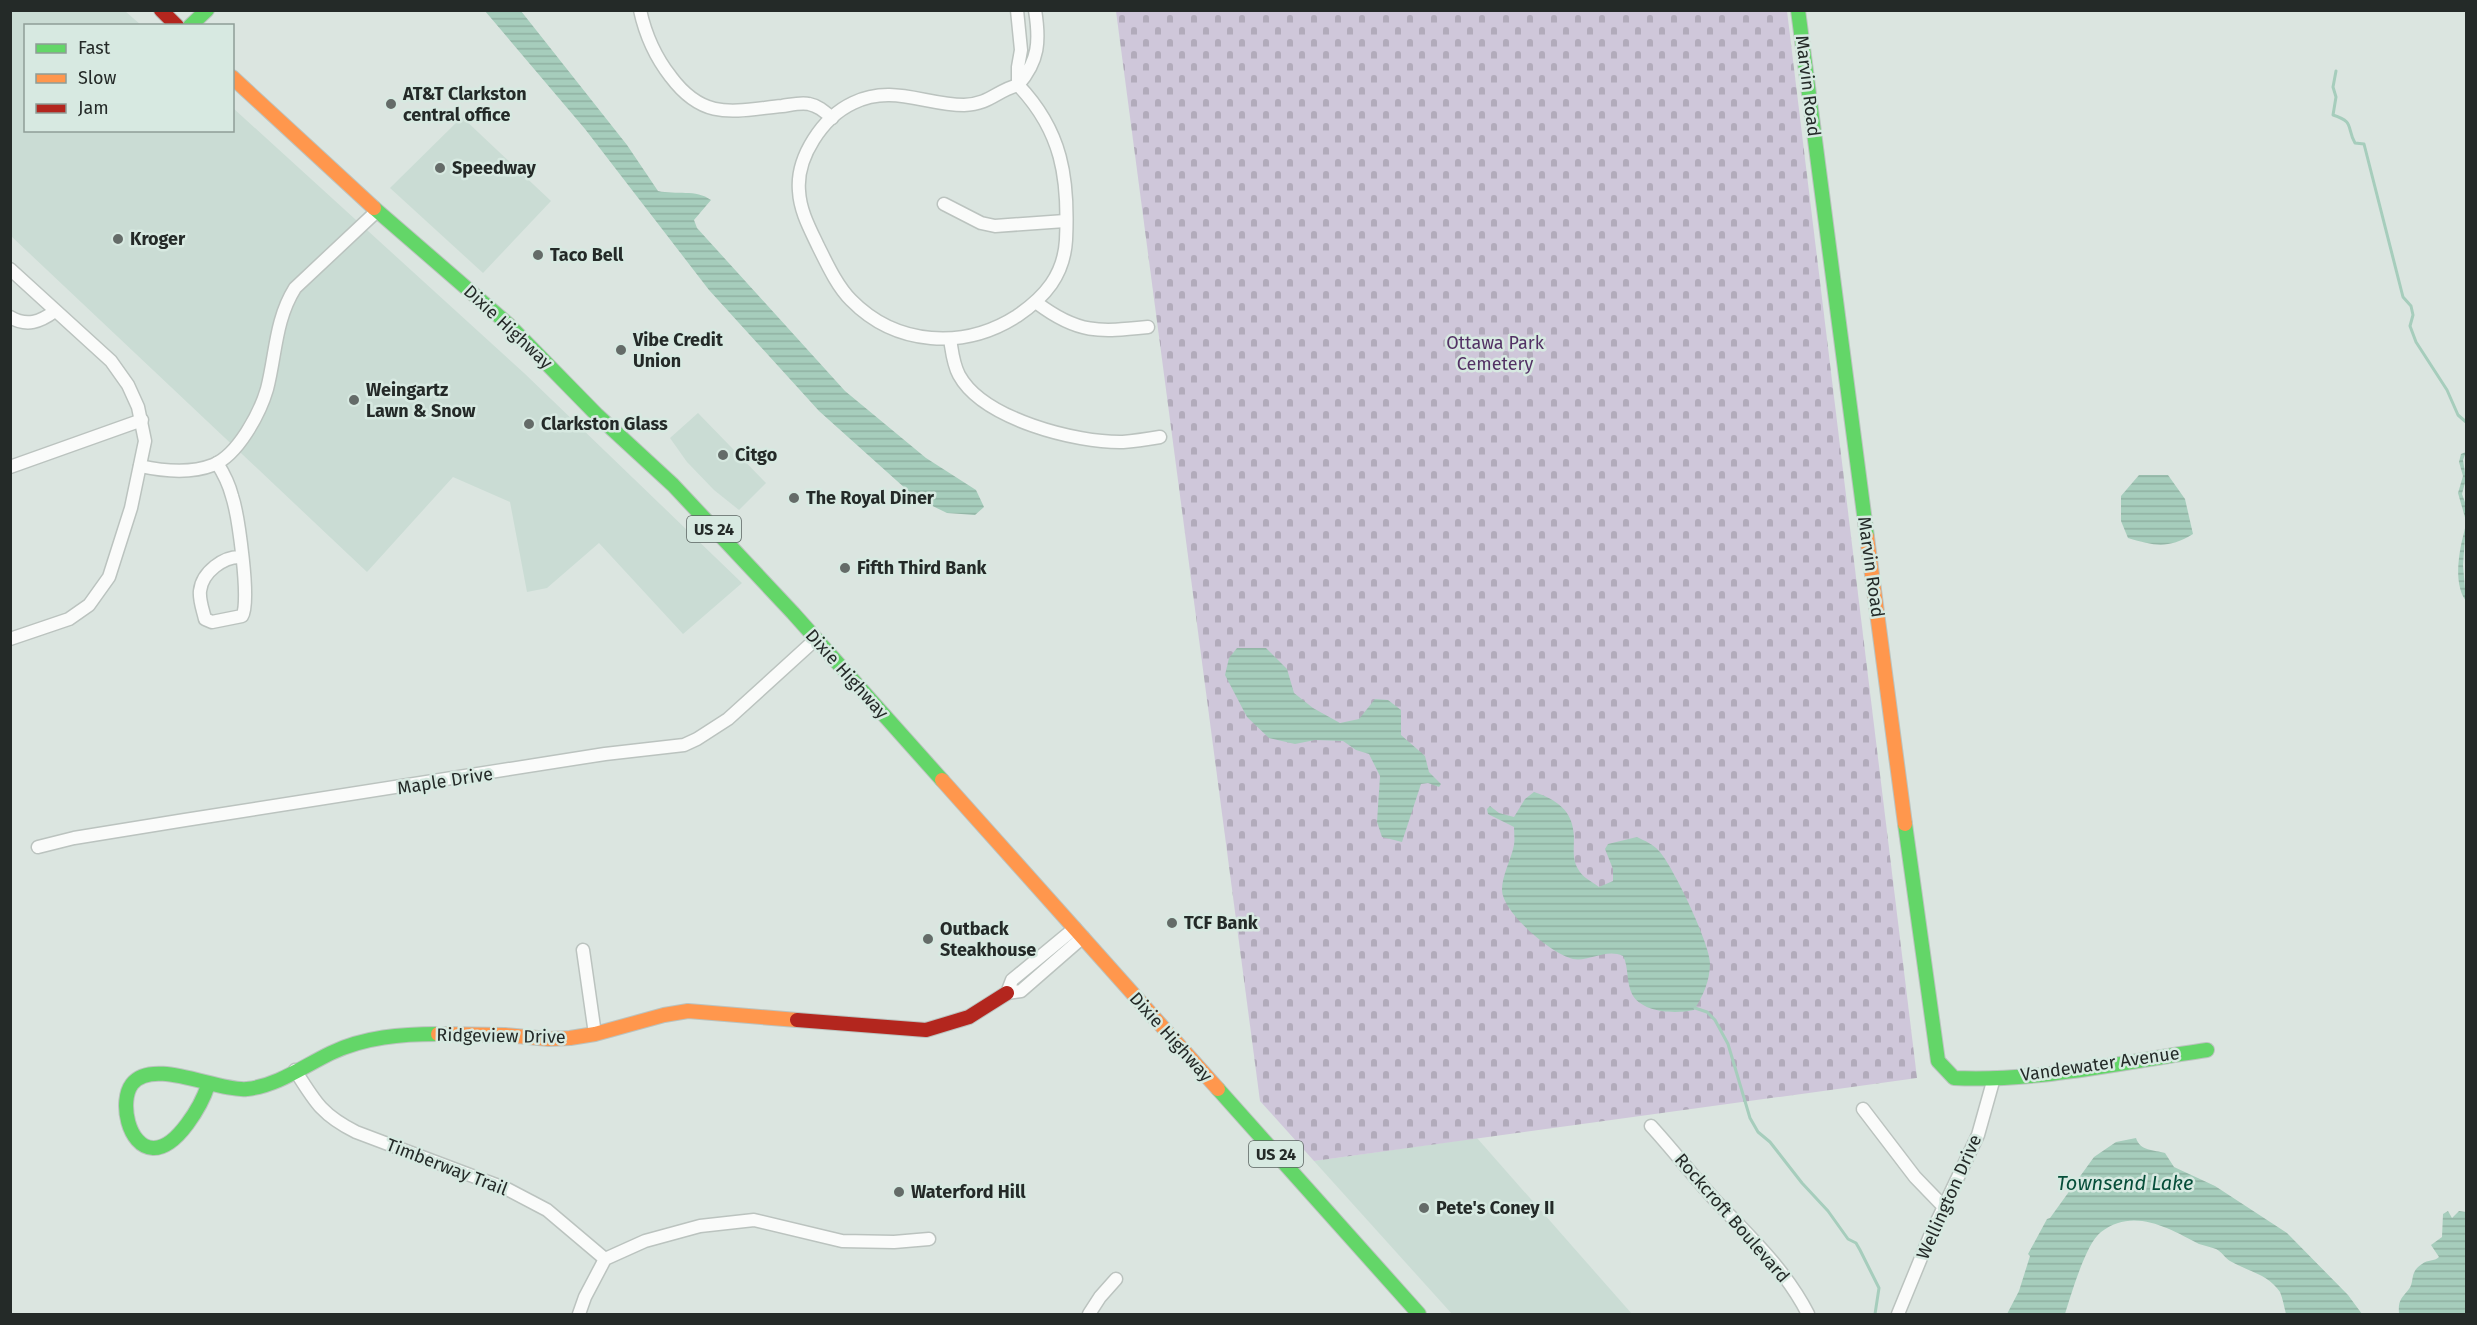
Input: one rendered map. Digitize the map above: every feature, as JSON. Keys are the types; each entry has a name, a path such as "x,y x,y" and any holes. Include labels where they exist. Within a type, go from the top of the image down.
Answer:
{"street":[{"path":"161,10 175,24"},
{"path":"192,24 207,10"},
{"path":"640,10 643,25 664,69 684,94 709,108 726,111 806,103 820,107 832,118"},
{"path":"1017,10 1021,50 1018,85 1031,98 1054,135 1064,182 1065,254 1061,267 1050,287 1036,303 987,332 950,339 913,336 884,324 850,300 837,281 808,225 799,190 799,176 807,152 825,124 852,103 871,96 902,94 941,103 966,105 983,103 1018,85 1030,71 1036,57 1035,10"},
{"name":"Marvin Road","path":"1798,10 1938,1061 1954,1078 1994,1078"},
{"path":"1020,27 1037,26"},
{"name":"Dixie Highway","path":"234,79 377,211 509,325 597,415 673,485 816,639 1419,1314"},
{"path":"944,204 981,224 995,226 1065,221"},
{"path":"140,466 165,471 185,470 217,463 244,436 256,419 267,388 280,320 295,288 377,211"},
{"path":"10,268 111,361 128,385 142,420 145,441 122,540 109,577 89,605 69,619 10,639"},
{"path":"1036,303 1069,324 1085,329 1102,331 1148,327"},
{"path":"10,317 20,322 34,322 44,319 55,311"},
{"path":"950,339 952,356 959,375 970,389 983,402 1022,422 1097,441 1124,442 1160,437"},
{"path":"10,467 142,420"},
{"path":"217,463 227,479 233,500 241,557 246,598 245,611 242,616 212,622 205,619 200,589 207,574 233,556 241,557"},
{"name":"Maple Drive","path":"38,847 74,838 141,827 605,754 684,745 728,718 816,639"},
{"name":"Ridgeview Drive","path":"208,1085 206,1093 184,1128 164,1146 147,1147 138,1142 132,1134 127,1093 130,1082 141,1076 163,1074 230,1089 248,1089 269,1083 336,1049 392,1037 464,1034 551,1039 596,1034 664,1013 688,1011 926,1030 945,1027 980,1015 1007,993 1012,980 1079,933"},
{"path":"583,950 596,1034"},
{"name":"Vandewater Avenue","path":"1994,1078 2090,1068 2207,1050"},
{"name":"Timberway Trail","path":"295,1070 321,1110 336,1122 356,1132 507,1189 547,1210 605,1259"},
{"name":"Wellington Drive","path":"1898,1314 1943,1206 1978,1135 1994,1078"},
{"path":"1863,1109 1916,1177 1943,1206"},
{"name":"Rockcroft Boulevard","path":"1651,1126 1770,1257 1790,1282 1808,1314"},
{"path":"579,1314 585,1297 605,1259 645,1241 700,1226 754,1220 842,1241 894,1242 929,1239"},
{"path":"1089,1314 1100,1297 1116,1280"}],"shaded area":[{"path":"10,11 125,11 140,24 24,24 24,132 234,132 234,109 524,373 742,583 683,634 599,543 547,588 527,592 510,502 453,477 367,572 11,236"},
{"path":"462,117 551,201 483,273 390,188"},
{"path":"698,413 766,483 739,510 714,490 687,462 670,438"},
{"path":"1477,1138 1632,1314 1452,1314 1314,1161"}],"green space":[{"name":"Ottawa Park Cemetery","path":"1116,11 1787,11 1917,1078 1314,1161 1260,1101"}],"water":[{"path":"485,11 521,11 627,145 658,191 692,193 711,200 694,220 697,228 845,391 926,458 976,490 984,507 975,515 947,513 916,498 819,411 709,290 585,129"},
{"path":"2466,452 2463,460 2466,479 2462,494 2466,505 2466,521 2458,493 2463,476 2459,462 2461,454"},
{"path":"2139,475 2168,475 2185,499 2193,534 2176,542 2161,545 2128,538 2121,521 2121,496"},
{"path":"2466,525 2463,565 2466,601 2459,584 2458,564"},
{"path":"1237,648 1266,648 1287,669 1294,693 1313,708 1340,723 1359,719 1375,699 1388,700 1401,710 1401,735 1425,756 1429,772 1441,784 1439,787 1428,783 1421,784 1402,842 1382,837 1377,822 1380,776 1369,754 1356,750 1343,741 1315,740 1295,744 1269,738 1247,717 1225,675 1229,658"},
{"path":"1534,792 1550,799 1567,813 1573,828 1576,865 1587,879 1599,887 1613,881 1613,869 1605,849 1608,844 1637,837 1654,846 1665,859 1690,906 1704,940 1710,963 1703,994 1694,1010 1669,1012 1643,1005 1632,994 1623,956 1604,954 1585,959 1573,959 1564,956 1529,931 1510,909 1502,890 1503,879 1514,845 1514,827 1488,814 1487,809 1490,806 1499,813 1514,817 1525,799"},
{"name":"Townsend Lake","path":"2136,1138 2144,1148 2165,1153 2174,1167 2215,1186 2287,1233 2348,1295 2362,1314 2286,1314 2280,1292 2270,1281 2230,1261 2216,1249 2151,1223 2126,1221 2113,1225 2095,1238 2080,1270 2065,1314 2007,1314 2019,1291 2030,1256 2028,1254 2047,1219 2094,1157 2116,1142"},
{"path":"2448,1211 2452,1218 2459,1211 2466,1212 2466,1314 2399,1314 2400,1303 2411,1286 2415,1270 2424,1262 2439,1257 2431,1245 2442,1237 2443,1214"}],"waterway":[{"path":"2336,71 2333,87 2336,97 2333,115 2347,123 2355,143 2364,144 2403,297 2411,306 2413,315 2410,326 2416,342 2447,390 2458,415 2466,422"},
{"path":"1695,1008 1707,1012 1715,1020 1728,1044 1750,1118 1758,1132 1770,1142 1802,1183 1828,1211 1848,1239 1856,1243 1879,1288 1875,1314"}],"traffic: fast":[{"path":"192,24 207,10"},
{"path":"1798,10 1867,537"},
{"path":"374,208 509,325 597,415 673,485 793,613 942,780"},
{"path":"1905,824 1938,1061 1954,1078 2049,1074 2207,1050"},
{"path":"208,1085 194,1114 171,1141 153,1148 144,1146 137,1140 128,1122 126,1101 132,1084 142,1077 155,1074 170,1075 235,1089 247,1089 280,1080 331,1053 357,1043 397,1036 438,1034"},
{"path":"1218,1089 1419,1314"}],"traffic: slow":[{"path":"234,79 374,208"},
{"path":"1867,537 1905,824"},
{"path":"942,780 1218,1089"},
{"path":"438,1034 570,1038 688,1011 797,1020"}],"traffic: jam":[{"path":"161,10 175,24"},
{"path":"797,1020 926,1030 969,1017 1007,993"}],"place":[{"name":"AT&T Clarkston central office","path":"391,104"},
{"name":"Speedway","path":"440,168"},
{"name":"Kroger","path":"118,239"},
{"name":"Taco Bell","path":"538,255"},
{"name":"Vibe Credit Union","path":"621,350"},
{"name":"Weingartz Lawn & Snow","path":"354,400"},
{"name":"Clarkston Glass","path":"529,424"},
{"name":"Citgo","path":"723,455"},
{"name":"The Royal Diner","path":"794,498"},
{"name":"Fifth Third Bank","path":"845,568"},
{"name":"TCF Bank","path":"1172,923"},
{"name":"Outback Steakhouse","path":"928,939"},
{"name":"Waterford Hill","path":"899,1192"},
{"name":"Pete's Coney II","path":"1424,1208"}]}
